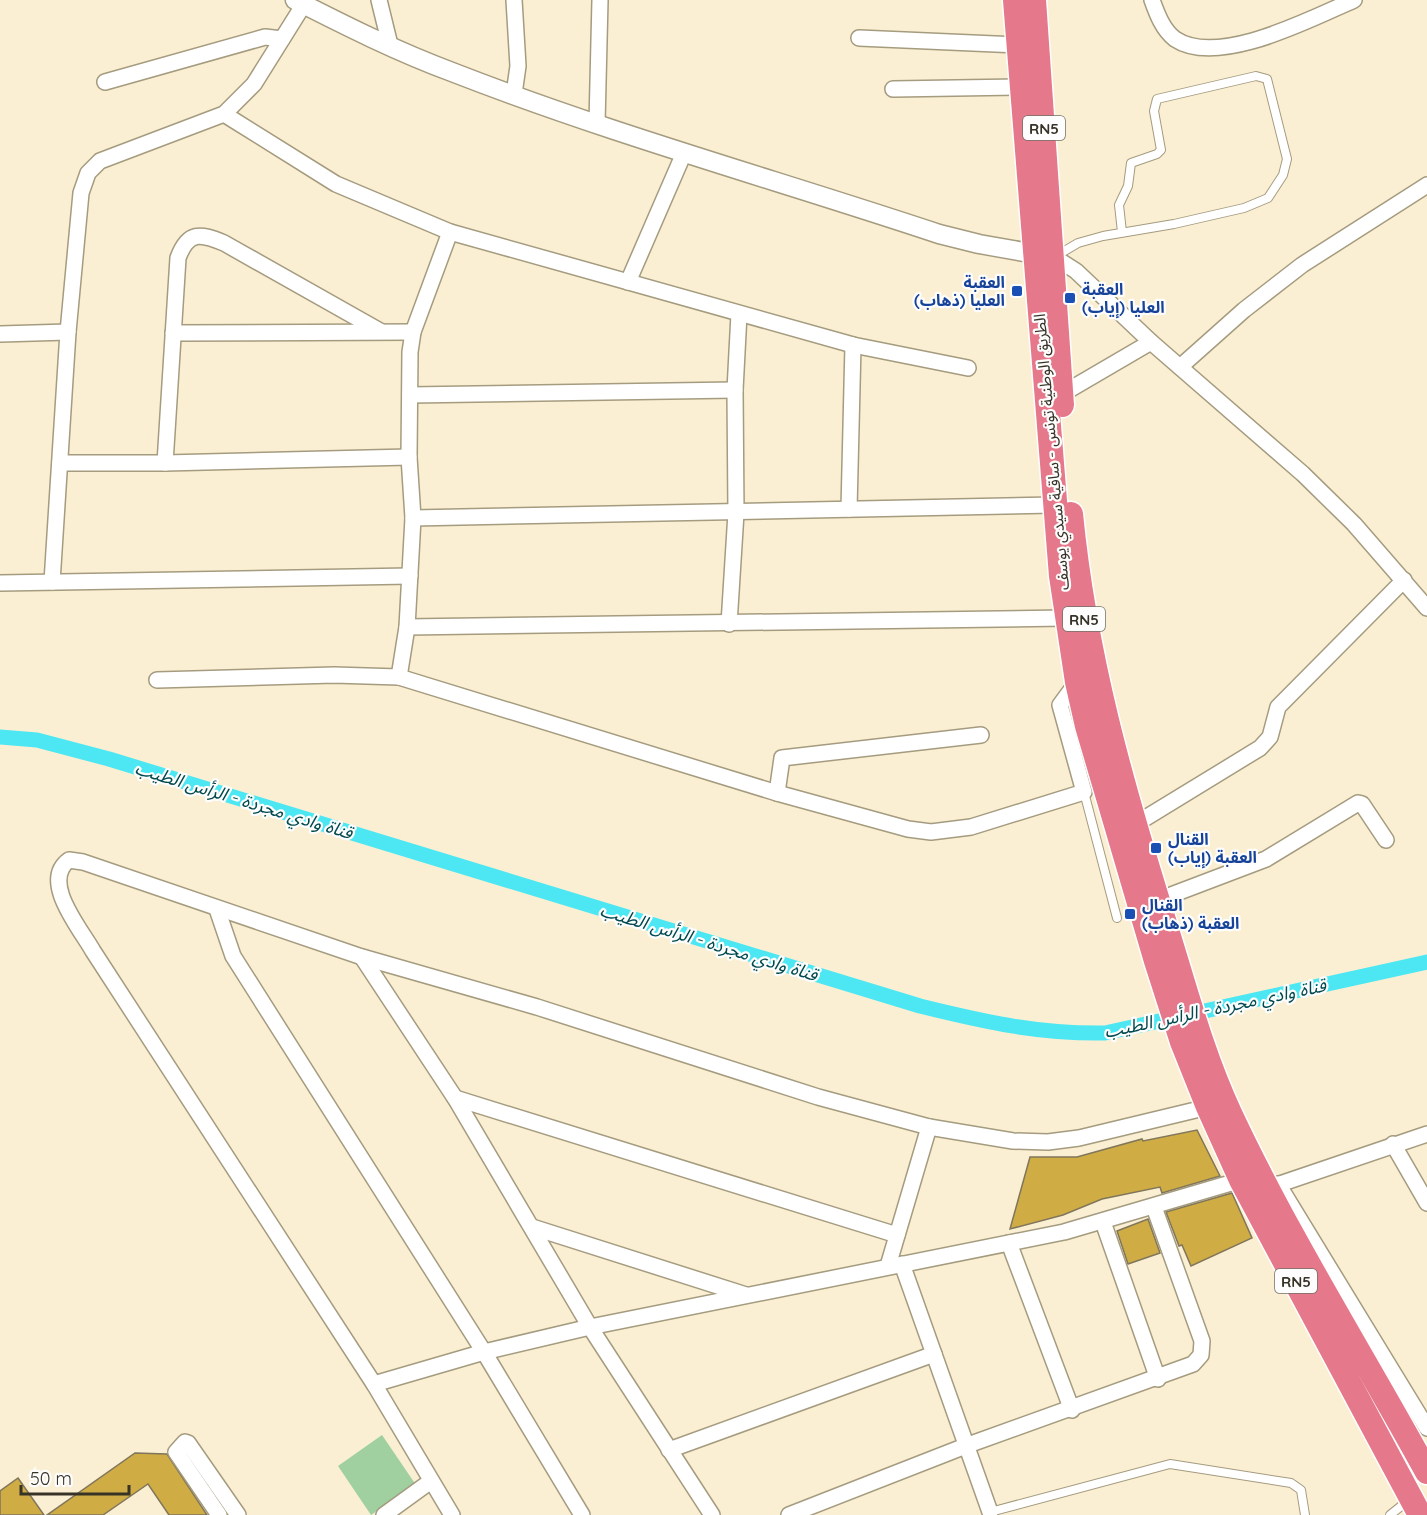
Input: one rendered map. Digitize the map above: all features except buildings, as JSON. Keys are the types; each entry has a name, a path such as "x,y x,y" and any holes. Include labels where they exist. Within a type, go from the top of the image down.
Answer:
{"highway":[{"name":"الطريق الوطنية تونس - ساقية سيدي يوسف","path":"1015,0 1021,87 1062,394 1084,620 1134,825 1158,900 1171,974"},
{"name":"الطريق الوطنية تونس - ساقية سيدي يوسف","path":"1034,0 1054,505 1065,618 1077,682 1113,819 1171,974 1191,1039 1208,1107 1241,1180 1415,1507"},
{"name":"الطريق الوطنية تونس - ساقية سيدي يوسف","path":"1191,1039 1424,1461"}],"street":[{"path":"379,0 390,45"},
{"path":"514,0 518,66 514,94"},
{"path":"597,123 600,0"},
{"path":"1152,0 1165,30 1186,45 1202,47 1226,46 1282,31 1354,0"},
{"path":"52,582 68,332 81,193 87,173 100,161 224,114 254,84 282,39 299,2 450,72 597,123 939,234 1044,255 1076,271 1151,342 1303,474 1404,580 1427,608"},
{"path":"105,82 264,37 282,39"},
{"path":"859,38 1018,45"},
{"path":"893,89 1021,87"},
{"path":"224,114 336,184 450,232 853,345 968,368"},
{"path":"628,282 684,153"},
{"path":"1180,367 1244,310 1294,271 1427,185"},
{"path":"399,677 407,627 413,518 409,457 410,352 413,332 450,232"},
{"path":"165,463 178,258 184,243 194,236 208,236 224,243 381,331"},
{"path":"729,624 736,513 735,390 739,314"},
{"path":"0,334 68,332"},
{"path":"173,333 413,332"},
{"path":"1062,394 1151,342"},
{"path":"849,509 853,345"},
{"path":"410,395 735,390"},
{"path":"60,462 165,463 409,457"},
{"path":"413,518 1054,505"},
{"path":"0,583 410,576"},
{"path":"1134,825 1260,748 1270,737 1278,706 1404,580"},
{"path":"407,627 1065,618"},
{"path":"157,680 355,675 399,677 777,793 878,822 931,832 971,827 1084,792 1060,705 1077,682"},
{"path":"777,793 782,758 981,735"},
{"path":"1158,900 1266,859 1358,803 1362,804 1386,840"},
{"path":"452,1515 374,1384 93,951 59,891 57,878 61,866 69,860 82,862 362,957 516,1001 818,1097 929,1127 1013,1142 1048,1142 1079,1138 1208,1107"},
{"path":"217,909 233,956 484,1352 582,1515"},
{"path":"362,957 455,1098 590,1327 712,1515"},
{"path":"455,1098 897,1235"},
{"path":"929,1127 897,1235 895,1265 934,1354 968,1445 987,1513"},
{"path":"1427,1134 1273,1186 1427,1428"},
{"path":"1393,1144 1427,1203"},
{"path":"374,1384 484,1352 590,1327 1103,1222 1241,1180"},
{"path":"789,1515 968,1445 1072,1410 1193,1364 1203,1350 1154,1207"},
{"path":"1103,1222 1158,1379"},
{"path":"532,1227 749,1296"},
{"path":"1009,1243 1072,1410"},
{"path":"669,1450 934,1354"},
{"path":"219,1515 176,1452 185,1442 188,1443 238,1515"},
{"path":"384,1515 431,1481"}],"lane":[{"path":"1044,255 1078,243 1122,232 1244,208 1268,198 1284,175 1287,159 1268,79 1262,76 1246,78 1157,99 1154,111 1161,150 1157,154 1131,163 1128,186 1119,205 1122,232"},
{"path":"1084,792 1117,918"},
{"path":"987,1513 1170,1464 1291,1483 1301,1490 1305,1515"},
{"path":"1390,1515 1415,1507"}],"green space":[{"path":"382,1435 416,1485 371,1515 338,1466"}],"waterway":[{"name":"قناة وادي مجردة - الرأس الطيب","path":"0,737 37,740 109,759 920,1006 1012,1026 1080,1033 1105,1033 1427,962"}],"place":[{"name":"العقبة العليا (ذهاب)","path":"1017,291"},
{"name":"العقبة العليا (إياب)","path":"1070,298"},
{"name":"القنال العقبة (إياب)","path":"1156,848"},
{"name":"القنال العقبة (ذهاب)","path":"1130,914"}]}
